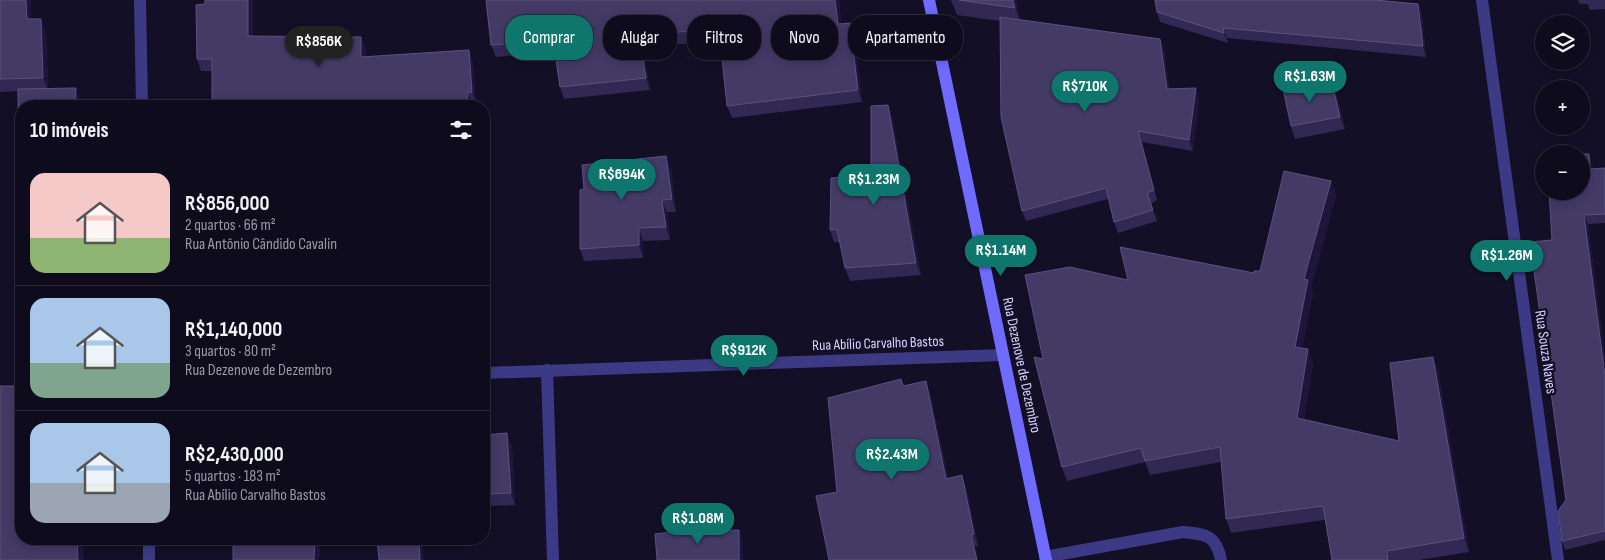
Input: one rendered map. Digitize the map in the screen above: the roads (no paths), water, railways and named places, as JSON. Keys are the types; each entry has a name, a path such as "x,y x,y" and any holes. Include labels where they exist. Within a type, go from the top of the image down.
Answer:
{"main road":[{"name":"Rua Dezenove de Dezembro","path":"929,0 1045,558"}],"street":[{"path":"140,0 142,100"},
{"name":"Rua Souza Naves","path":"1482,0 1558,560"},
{"name":"Rua Abílio Carvalho Bastos","path":"490,373 1003,355"},
{"path":"547,370 553,560"},
{"path":"1045,558 1183,532 1204,534 1218,546 1221,560"},
{"path":"149,545 149,560"}]}
